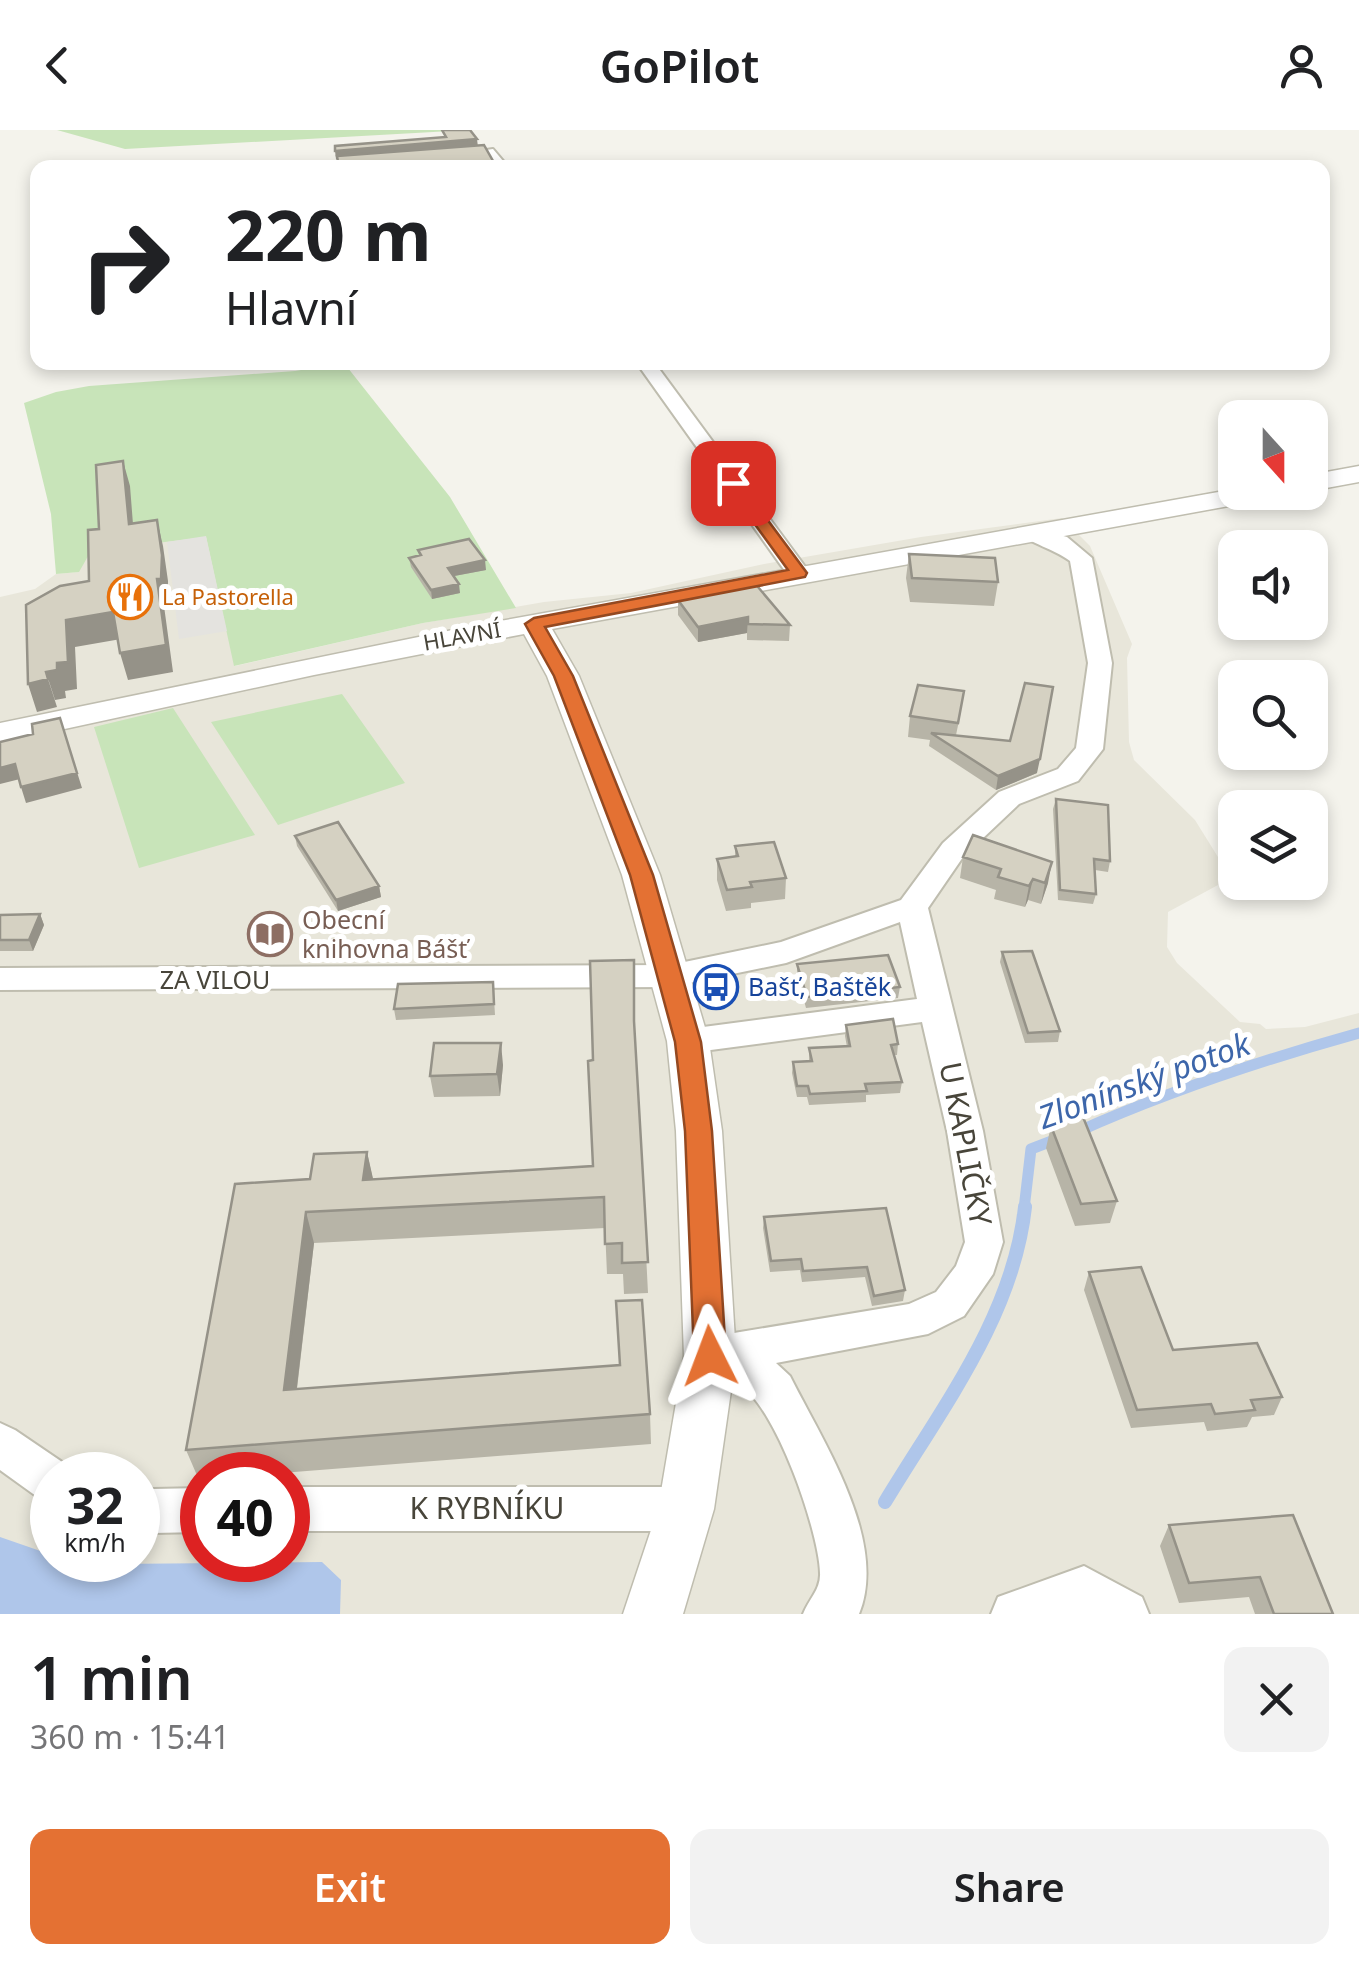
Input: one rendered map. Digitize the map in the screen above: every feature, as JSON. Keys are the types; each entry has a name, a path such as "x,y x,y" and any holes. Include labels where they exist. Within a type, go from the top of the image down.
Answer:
{"street":[{"path":"434,157 493,153 498,160"},
{"path":"651,370 798,573"},
{"path":"1328,480 1359,474"},
{"name":"HLAVNÍ","path":"0,733 225,682 798,573 1218,501"},
{"path":"912,906 952,850 1010,798 1068,775 1089,748 1100,663 1081,539 1097,521"},
{"path":"1031,534 1059,542 1081,558"},
{"path":"534,624 564,676 641,875 688,1042 698,1131 710,1356 686,1509 653,1614"},
{"name":"ZA VILOU","path":"0,979 670,976 786,952 912,906"},
{"name":"U KAPLIČKY","path":"710,1356 914,1321 950,1304 972,1274 984,1242 965,1130 912,906"},
{"path":"688,1042 938,1008"},
{"path":"710,1356 756,1371 774,1390 830,1502 840,1550 841,1600 827,1614"},
{"path":"0,1444 30,1465"},
{"name":"K RYBNÍKU","path":"310,1509 686,1509"},
{"path":"1015,1614 1084,1590 1125,1614"}],"shaded area":[{"path":"1062,518 1090,546 1132,644 1127,658 1129,742 1134,760 1195,820 1218,857 1218,885 1168,912 1167,947 1177,963 1240,1022 1260,1024 1266,1029 1305,1027 1359,1013 1359,1614 0,1614 0,597 35,589 56,574 78,572 91,551 206,536 235,666 423,623 544,602 631,593 764,564"},
{"path":"206,536 227,631 179,639 167,542"}],"green space":[{"path":"57,130 469,130 125,149"},
{"path":"350,370 450,497 516,608 423,623 234,666 206,537 91,551 79,572 56,574 51,514 24,403 89,386"},
{"path":"342,694 405,783 278,825 211,722"},
{"path":"173,708 255,835 139,868 94,727"}],"water":[{"path":"0,1537 30,1547 30,1582 160,1582 160,1564 180,1563 180,1582 310,1582 310,1562 322,1562 341,1580 340,1614 0,1614"}],"building":[{"path":"442,130 470,130 477,139 335,151 335,146 446,137"},
{"path":"484,145 492,160 338,160 337,156"},
{"path":"123,461 129,524 157,520 162,555 161,579 157,579 166,645 120,653 113,612 66,620 68,662 57,663 57,670 46,672 48,679 28,684 26,605 60,586 89,581 88,530 99,529 96,465"},
{"path":"469,539 485,560 448,568 459,584 431,590 409,558 421,555 418,550"},
{"path":"909,554 995,558 998,582 912,578"},
{"path":"753,581 790,625 748,624 748,617 698,627 678,600 748,587 748,582"},
{"path":"1025,683 1053,687 1040,759 998,776 931,733 1010,741"},
{"path":"918,685 964,691 958,723 910,716"},
{"path":"60,718 77,773 21,787 15,764 0,768 0,742 33,734 32,724"},
{"path":"1056,799 1108,805 1110,861 1094,859 1096,894 1060,890"},
{"path":"338,822 379,886 336,900 295,836"},
{"path":"973,835 1052,862 1045,883 1033,879 1029,886 998,877 1001,869 963,857"},
{"path":"774,842 786,878 750,882 752,887 727,890 717,859 738,856 735,846"},
{"path":"40,914 29,940 0,940 0,915"},
{"path":"1032,951 1060,1031 1028,1033 1002,952"},
{"path":"888,955 900,987 807,997 797,964"},
{"path":"634,960 648,1262 622,1263 622,1243 605,1244 604,1197 306,1212 284,1390 620,1365 616,1301 642,1300 650,1414 186,1450 235,1184 310,1179 314,1154 367,1152 363,1180 593,1166 588,1061 593,1060 590,961"},
{"path":"493,982 494,1004 394,1009 398,984"},
{"path":"893,1019 898,1044 891,1045 902,1082 865,1084 867,1091 810,1094 808,1086 797,1086 793,1062 812,1061 809,1048 850,1046 846,1025"},
{"path":"434,1043 501,1043 497,1074 430,1076"},
{"path":"1083,1117 1117,1201 1081,1204 1051,1126"},
{"path":"886,1208 905,1290 874,1296 867,1267 803,1271 801,1259 771,1261 764,1217"},
{"path":"1141,1267 1173,1350 1257,1343 1282,1397 1251,1400 1255,1410 1215,1414 1211,1404 1137,1410 1089,1272"},
{"path":"1293,1515 1333,1614 1274,1614 1260,1577 1189,1583 1169,1525"}],"waterway":[{"name":"Zlonínský potok","path":"1077,1132 1216,1077 1359,1033"},
{"name":"Zlonínský potok","path":"1024,1209 1031,1149 1057,1139"},
{"name":"Zlonínský potok","path":"885,1502 951,1397 990,1324 1018,1247 1025,1207"}],"place":[{"name":"La Pastorella","path":"130,597"},
{"name":"Obecní knihovna Bášť","path":"270,934"},
{"name":"Bašť, Baštěk","path":"716,987"}],"route":[{"path":"710,1356 698,1131 688,1042 641,875 564,676 534,624 798,573 733,483"}]}
